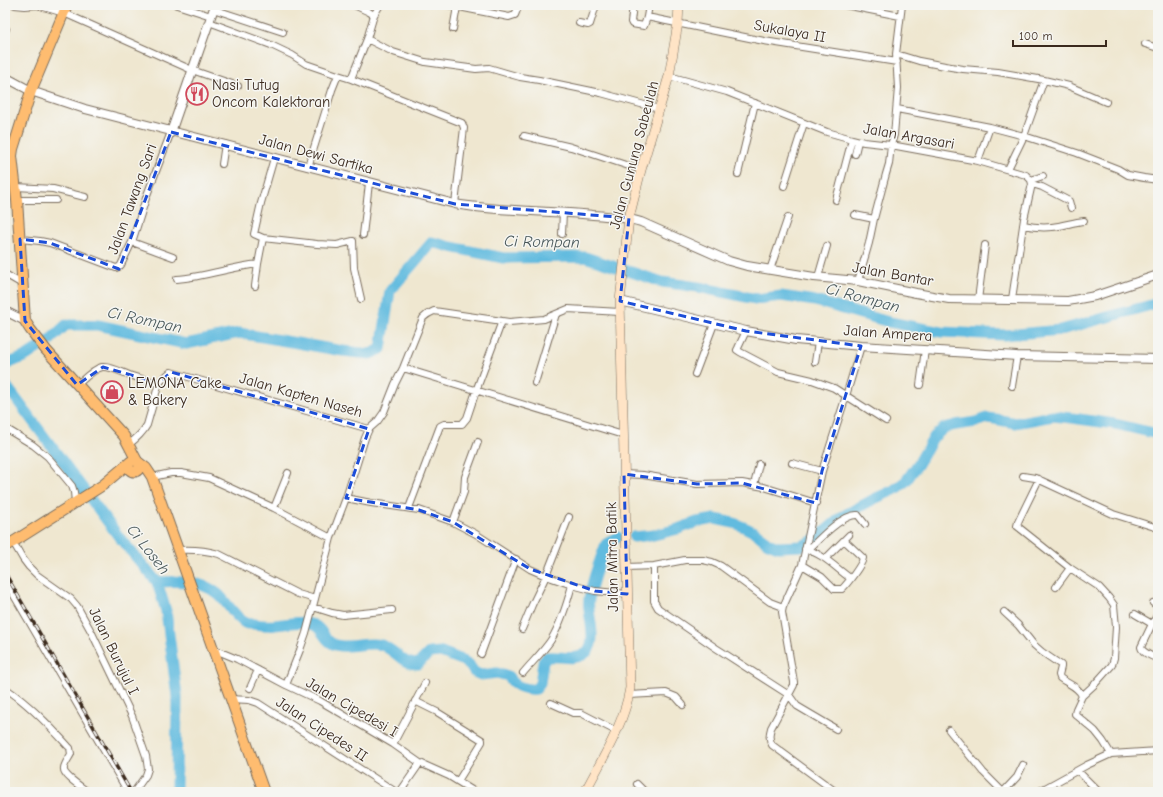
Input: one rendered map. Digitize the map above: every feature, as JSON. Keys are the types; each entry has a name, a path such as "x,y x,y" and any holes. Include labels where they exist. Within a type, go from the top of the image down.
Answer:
{"main road":[{"name":"Jalan Gunung Sabeulah","path":"620,312 622,277 629,218 641,170 669,76 678,23 679,5"},
{"path":"66,9 31,90 9,156 16,187 25,321 46,350 126,440 134,465 143,474 152,477 264,792"},
{"name":"Jalan Mitra Batik","path":"585,792 616,731 629,695 630,680 620,312"},
{"path":"9,544 134,465"}],"street":[{"path":"15,5 37,5 66,9 192,70 238,86"},
{"path":"177,5 283,32"},
{"path":"354,5 374,15"},
{"path":"351,79 367,39 374,15 380,5"},
{"path":"449,5 509,17 515,15 519,5"},
{"path":"579,23 590,24 596,5"},
{"path":"633,5 631,23 644,26 649,5"},
{"path":"845,5 900,16"},
{"path":"858,281 889,164 891,145 894,135 898,88 896,54 902,5"},
{"path":"453,29 457,7"},
{"path":"171,132 212,13"},
{"path":"212,13 292,55 306,64 338,74 462,123 464,128 455,204"},
{"name":"Sukalaya II","path":"647,17 764,41 897,62"},
{"path":"367,39 393,52 424,62 476,69 488,68 520,77 601,93 659,109"},
{"path":"1146,44 1158,48"},
{"path":"896,54 918,61 945,66 998,72 1044,80 1069,86 1106,102"},
{"path":"308,166 338,74"},
{"name":"Jalan Argasari","path":"669,76 727,92 827,132 855,140 978,161 1008,169 1026,175 1031,182 1069,201 1071,208"},
{"name":"Jalan Dewi Sartika","path":"5,77 31,90 85,109 455,204 478,208 563,212 629,218"},
{"path":"1008,169 1024,136 1044,80"},
{"path":"738,174 755,103"},
{"path":"897,109 990,127 1024,136 1077,153 1118,169 1128,175 1158,180"},
{"path":"784,186 804,122"},
{"path":"978,161 990,127"},
{"name":"Jalan Tawang Sari","path":"20,239 50,243 116,268 119,267 132,242 147,195 171,132"},
{"path":"524,136 571,147 641,170"},
{"path":"855,140 855,154"},
{"path":"836,200 855,140"},
{"path":"222,164 225,144"},
{"path":"274,158 254,235 263,238 332,245 353,241 354,268 360,299"},
{"path":"1012,299 1031,182 1043,176"},
{"path":"363,235 369,183"},
{"path":"16,187 53,189 85,197"},
{"path":"17,200 56,200"},
{"path":"562,234 563,212"},
{"path":"855,215 874,219"},
{"name":"Jalan Bantar","path":"629,218 729,260 747,266 818,277 858,281 949,299 1068,301 1082,299 1158,275"},
{"path":"770,270 788,218"},
{"path":"1023,225 1050,227 1084,221"},
{"path":"255,286 263,238"},
{"path":"132,242 172,257"},
{"path":"978,300 985,245"},
{"path":"818,277 827,246"},
{"path":"177,280 258,264"},
{"path":"5,274 22,284"},
{"name":"Jalan Ampera","path":"620,301 714,324 796,340 861,346 1017,356 1158,359"},
{"name":"Jalan Kapten Naseh","path":"286,685 306,633 331,538 346,498 365,438 369,428 377,422 384,412 423,318 430,312 434,311 517,322 540,320 568,309 620,312"},
{"path":"5,311 25,321"},
{"path":"535,383 556,314"},
{"path":"409,508 440,426 444,424 462,424 465,421 502,321"},
{"path":"695,374 714,324"},
{"path":"746,331 738,348 740,352 778,372 812,380 834,388 886,421"},
{"path":"814,362 818,342"},
{"path":"836,792 772,745 769,735 770,728 794,686 782,612 802,565 822,471 861,346"},
{"path":"920,385 925,350"},
{"path":"1012,386 1017,356"},
{"path":"77,385 87,375 103,367 160,383 147,425 141,434 126,440"},
{"path":"403,368 623,435"},
{"name":"Jalan Kapten Naseh","path":"160,383 167,375 173,372 369,428"},
{"path":"5,428 33,445 48,457 72,486 77,501"},
{"path":"453,522 464,492 465,477 478,442"},
{"path":"792,463 822,471"},
{"path":"754,485 760,464"},
{"path":"152,477 181,472 210,478 274,508 331,538"},
{"path":"274,508 288,473"},
{"path":"624,474 643,475 697,484 742,483 754,485 816,503"},
{"path":"1023,476 1039,479 1113,514 1158,528"},
{"path":"1039,479 1017,526 1070,568 1098,587 1114,605 1116,627 1114,658 1112,665 1082,696 1075,714 1095,731 1111,754"},
{"path":"346,498 419,510 453,522 476,534 530,569 546,576 587,590 627,594"},
{"path":"806,546 836,523 854,515 858,515 865,524"},
{"path":"522,629 546,576 569,517"},
{"path":"826,558 849,535"},
{"path":"802,565 822,577 834,589 842,589 862,562 863,558 844,540"},
{"name":"Jalan Burujul I","path":"9,544 37,575 71,599 77,606 92,633 132,716 146,756 148,770 134,792"},
{"path":"806,546 826,558 850,578"},
{"path":"177,550 195,549 219,554 298,594 315,599"},
{"path":"481,654 516,559"},
{"path":"627,567 654,566 686,560 703,560 712,562 721,566 770,602 783,608"},
{"path":"654,566 654,602 658,608 716,648 789,695 797,706 836,729"},
{"path":"1056,587 1070,568"},
{"path":"5,580 128,792"},
{"path":"523,673 544,650 557,629 572,585"},
{"path":"313,607 339,614 392,610"},
{"path":"1004,612 1018,625 1034,645 1061,665 1059,675 1060,678 1079,690 1082,696"},
{"path":"1135,614 1152,624"},
{"path":"1158,614 1141,647 1143,651 1158,659"},
{"name":"Jalan Cipedesi I","path":"213,649 237,659 320,701 393,744 420,763 449,776 475,792"},
{"path":"250,688 258,670"},
{"path":"393,744 425,683"},
{"path":"5,688 24,702 70,748 71,754 64,771 88,792"},
{"path":"629,695 666,693 676,697 683,705"},
{"name":"Jalan Cipedes II","path":"230,699 249,700 258,704 396,792"},
{"path":"415,701 437,712 482,740 458,781"},
{"path":"551,703 573,713 581,713 616,731"},
{"path":"949,730 983,772 1003,792 1016,778 1024,765"},
{"path":"1039,792 1102,757 1111,754 1158,751"},
{"path":"400,792 420,763"},
{"path":"1078,771 1099,792"},
{"path":"637,784 645,792"}],"highlighted area":[{"path":"171,132 455,204 629,218 620,301 746,331 861,346 822,471 816,503 742,483 697,484 624,474 627,594 595,591 530,569 453,522 419,510 346,498 369,429 171,372 159,383 103,367 77,385 25,321 20,239 50,243 119,269"}],"waterway":[{"name":"Ci Rompan","path":"5,365 26,356 50,340 66,325 98,325 186,344 239,333 343,351 370,354 381,349 390,291 432,242 503,258 585,257 662,282 698,287 756,299 781,296 815,301 889,322 942,332 1004,335 1061,330 1158,303"},
{"name":"Ci Loseh","path":"5,384 119,537 157,582 166,611 177,696 176,792"},
{"path":"634,537 654,535 678,529 697,522 715,519 734,523 746,528 756,533 768,543 778,547 802,546 817,538 843,516 894,490 906,481 934,437 944,428 976,422 987,418 1015,423 1053,416 1115,424 1158,434"},
{"path":"157,582 189,582 212,589 238,617 246,623 270,625 304,623 314,625 320,629 333,644 339,646 370,644 382,645 405,661 413,664 418,664 429,653 441,652 462,660 470,666 474,672 481,675 497,673 508,676 516,685 520,687 536,689 540,683 543,662 547,657 574,658 579,657 588,651 592,640 589,607 591,588 606,544 618,537"}],"railway":[{"path":"5,573 131,792"}],"place":[{"name":"Nasi Tutug Oncom Kalektoran","path":"197,94"},
{"name":"LEMONA Cake & Bakery","path":"112,392"}]}
